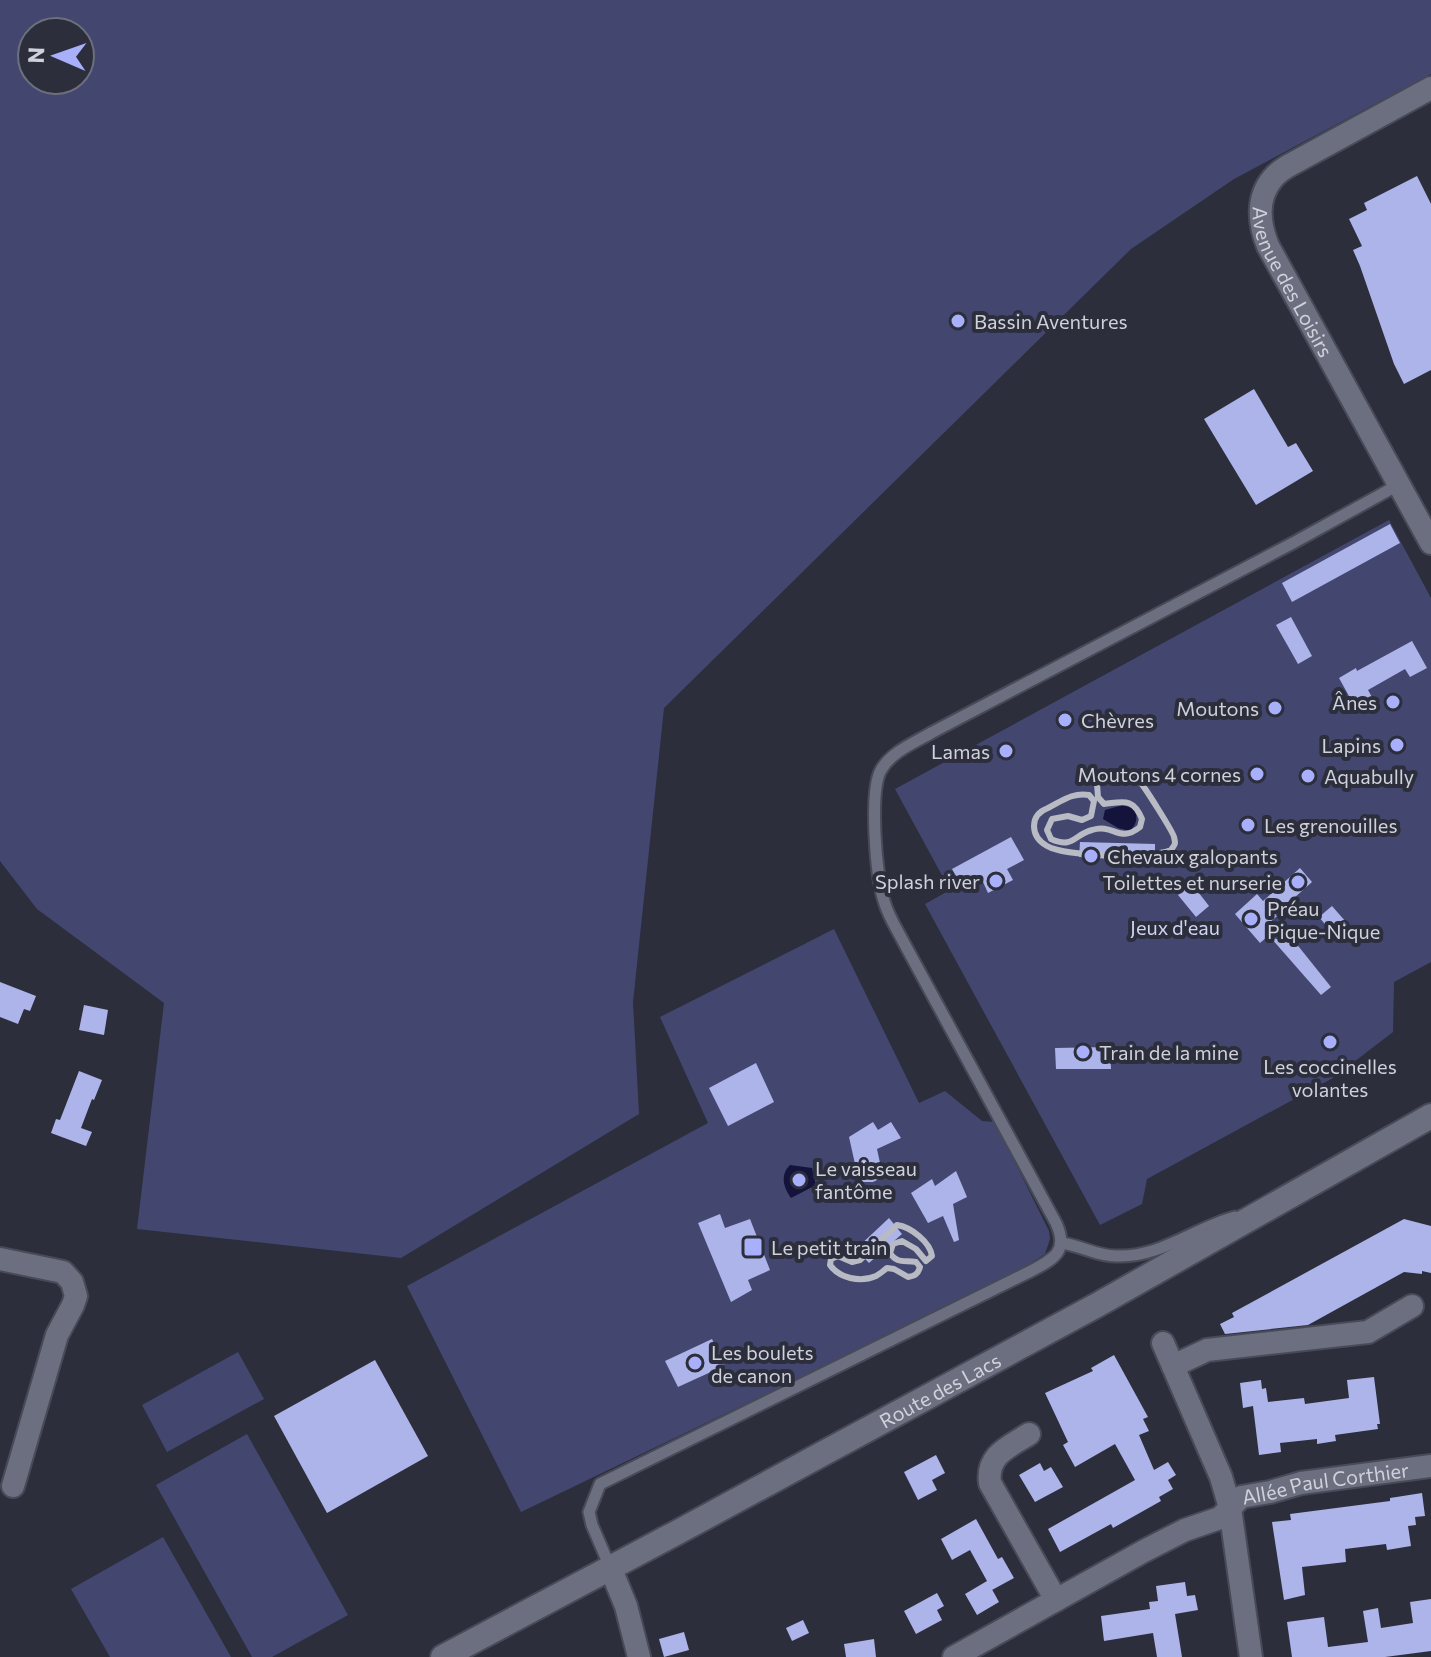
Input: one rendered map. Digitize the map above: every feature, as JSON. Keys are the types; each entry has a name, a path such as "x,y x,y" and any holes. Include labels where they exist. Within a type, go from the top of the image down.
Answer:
{"main road":[{"name":"Route des Lacs","path":"443,1657 1099,1304 1431,1116"}],"street":[{"name":"Avenue des Loisirs","path":"1431,88 1288,166 1273,178 1264,193 1260,209 1262,231 1268,246 1398,485 1425,517 1431,543"},
{"path":"0,1259 63,1272 75,1289 73,1305 57,1335 13,1486"},
{"path":"1173,1366 1207,1350 1368,1332 1412,1306"},
{"path":"1163,1343 1221,1477 1230,1508 1251,1657"},
{"path":"1029,1434 1000,1452 988,1473 990,1483 1056,1600"},
{"name":"Allée Paul Corthier","path":"954,1657 1185,1530 1220,1518 1241,1497 1301,1483 1431,1466"},
{"path":"610,1567 626,1606 639,1657"}],"lane":[{"path":"610,1567 589,1512 600,1484 1047,1263 1058,1253 1061,1236 1056,1223 884,903 875,832 876,786 881,769 899,752 931,733 1398,485"},
{"path":"1061,1243 1103,1255 1140,1255 1165,1248 1216,1222 1270,1207"}],"green space":[{"path":"0,0 1431,0 1431,74 1234,179 1131,249 664,708 633,1002 639,1114 401,1258 137,1229 164,1003 37,909 0,861"},
{"name":"Jeux d'eau","path":"1389,520 1431,598 1431,962 1394,982 1393,1032 1333,1078 1147,1179 1142,1204 1100,1225 925,904 950,890 895,789"},
{"path":"834,929 919,1103 945,1091 982,1121 995,1122 1049,1231 1045,1254 920,1320 521,1512 407,1286 708,1123 660,1017"},
{"path":"238,1352 264,1399 167,1452 142,1405"},
{"path":"247,1434 348,1615 272,1657 252,1657 156,1485"},
{"path":"163,1537 231,1657 110,1657 71,1589"}],"shaded area":[{"path":"1123,805 1134,809 1136,815 1130,831 1103,819 1105,810"},
{"name":"Le vaisseau fantôme","path":"790,1165 812,1168 816,1185 791,1198 784,1181"}],"building":[{"path":"1417,176 1431,204 1431,370 1404,384 1353,250 1362,246 1349,219 1367,210 1364,203"},
{"path":"1254,389 1288,447 1296,443 1313,471 1256,505 1204,419"},
{"path":"1390,524 1400,543 1292,602 1282,583"},
{"path":"1291,617 1312,656 1298,664 1276,625"},
{"path":"1412,641 1427,668 1410,677 1405,669 1368,690 1373,699 1355,707 1339,678"},
{"path":"1011,837 1024,860 1007,869 1013,880 988,893 983,882 965,891 952,869"},
{"path":"1080,842 1155,844 1155,861 1079,857"},
{"path":"1300,868 1312,882 1275,915 1268,924 1274,931 1260,943 1235,914 1257,894 1263,901"},
{"path":"1192,884 1209,906 1196,917 1178,895"},
{"path":"1332,906 1346,922 1333,934 1319,917"},
{"path":"1271,938 1295,942 1331,987 1321,995"},
{"path":"0,982 36,996 30,1011 24,1009 18,1024 0,1017"},
{"path":"84,1005 108,1010 104,1035 79,1030"},
{"path":"1110,1047 1111,1069 1056,1069 1055,1048"},
{"path":"756,1063 774,1102 728,1126 709,1088"},
{"path":"79,1071 102,1080 81,1128 92,1132 86,1146 51,1133 56,1119 60,1120"},
{"path":"873,1122 878,1130 891,1122 901,1138 877,1149 883,1177 873,1182 859,1182 849,1137"},
{"path":"956,1171 967,1197 953,1204 959,1240 954,1242 943,1216 928,1223 911,1193 932,1179 935,1186"},
{"path":"720,1214 725,1228 750,1219 770,1270 748,1280 752,1290 731,1302 698,1223"},
{"path":"889,1218 902,1234 869,1263 856,1249"},
{"path":"1404,1219 1431,1226 1431,1273 1404,1272 1308,1325 1225,1334 1220,1324 1234,1317 1232,1313"},
{"name":"Les boulets de canon","path":"712,1339 724,1366 678,1387 665,1361"},
{"path":"1114,1355 1148,1417 1143,1419 1149,1431 1139,1435 1154,1470 1168,1462 1176,1475 1168,1480 1173,1489 1159,1497 1161,1501 1113,1528 1111,1524 1060,1552 1048,1529 1135,1480 1115,1444 1075,1467 1063,1445 1068,1442 1045,1393 1093,1371 1091,1368"},
{"path":"375,1360 428,1456 327,1513 274,1416"},
{"path":"1374,1377 1378,1429 1335,1435 1336,1441 1317,1444 1317,1439 1280,1443 1281,1452 1259,1455 1253,1406 1243,1408 1240,1383 1261,1380 1268,1402 1304,1398 1305,1404 1349,1398 1347,1380"},
{"path":"936,1455 945,1473 932,1480 937,1490 918,1500 904,1472"},
{"path":"1040,1463 1044,1471 1051,1467 1063,1487 1035,1502 1019,1475"},
{"path":"1422,1493 1425,1516 1415,1517 1416,1525 1408,1526 1411,1546 1387,1550 1386,1544 1345,1549 1346,1562 1302,1567 1305,1595 1284,1600 1272,1522 1291,1520 1290,1514 1390,1501 1390,1498"},
{"path":"976,1519 998,1559 1002,1557 1014,1578 992,1590 999,1602 977,1615 965,1594 987,1581 970,1550 952,1560 941,1539"},
{"path":"1185,1582 1187,1596 1195,1595 1198,1610 1175,1614 1182,1657 1157,1657 1153,1633 1104,1641 1101,1616 1150,1609 1149,1602 1158,1601 1156,1586"},
{"path":"937,1593 944,1606 937,1610 942,1620 916,1634 904,1611"},
{"path":"1431,1599 1431,1651 1385,1657 1292,1657 1287,1622 1324,1617 1328,1647 1368,1642 1363,1611 1378,1608 1381,1628 1413,1623 1410,1602"},
{"path":"803,1620 809,1633 792,1641 786,1628"},
{"path":"684,1632 689,1650 664,1657 659,1639"},
{"path":"874,1639 876,1657 846,1657 844,1644"}],"railway":[{"path":"1114,773 1130,776 1142,784 1174,837 1171,850 1128,856 1072,853 1047,846 1040,840 1034,826 1038,815 1078,795 1089,795 1094,801 1091,816 1082,820 1068,816 1052,819 1047,830 1051,839 1064,843 1092,830 1106,829 1127,834 1140,827 1142,819 1131,804 1104,804 1098,797 1097,784 1114,773"},
{"path":"897,1225 919,1236 932,1256 926,1261 916,1249 902,1241 893,1244 890,1253 895,1259 916,1262 920,1267 914,1275 908,1277 887,1268 876,1276 857,1279 844,1276 830,1265 831,1259 838,1256 852,1262 860,1260 897,1225"}],"place":[{"name":"Bassin Aventures","path":"958,321"},
{"name":"Ânes","path":"1393,702"},
{"name":"Moutons","path":"1275,708"},
{"name":"Chèvres","path":"1065,720"},
{"name":"Lapins","path":"1397,745"},
{"name":"Lamas","path":"1006,751"},
{"name":"Moutons 4 cornes","path":"1257,774"},
{"name":"Aquabully","path":"1308,776"},
{"name":"Les grenouilles","path":"1248,825"},
{"name":"Chevaux galopants","path":"1091,856"},
{"name":"Splash river","path":"996,881"},
{"name":"Toilettes et nurserie","path":"1298,882"},
{"name":"Préau Pique-Nique","path":"1251,919"},
{"name":"Les coccinelles volantes","path":"1330,1042"},
{"name":"Train de la mine","path":"1083,1052"},
{"name":"Le vaisseau fantôme","path":"799,1180"},
{"name":"Le petit train","path":"753,1247"},
{"name":"Les boulets de canon","path":"695,1363"}]}
